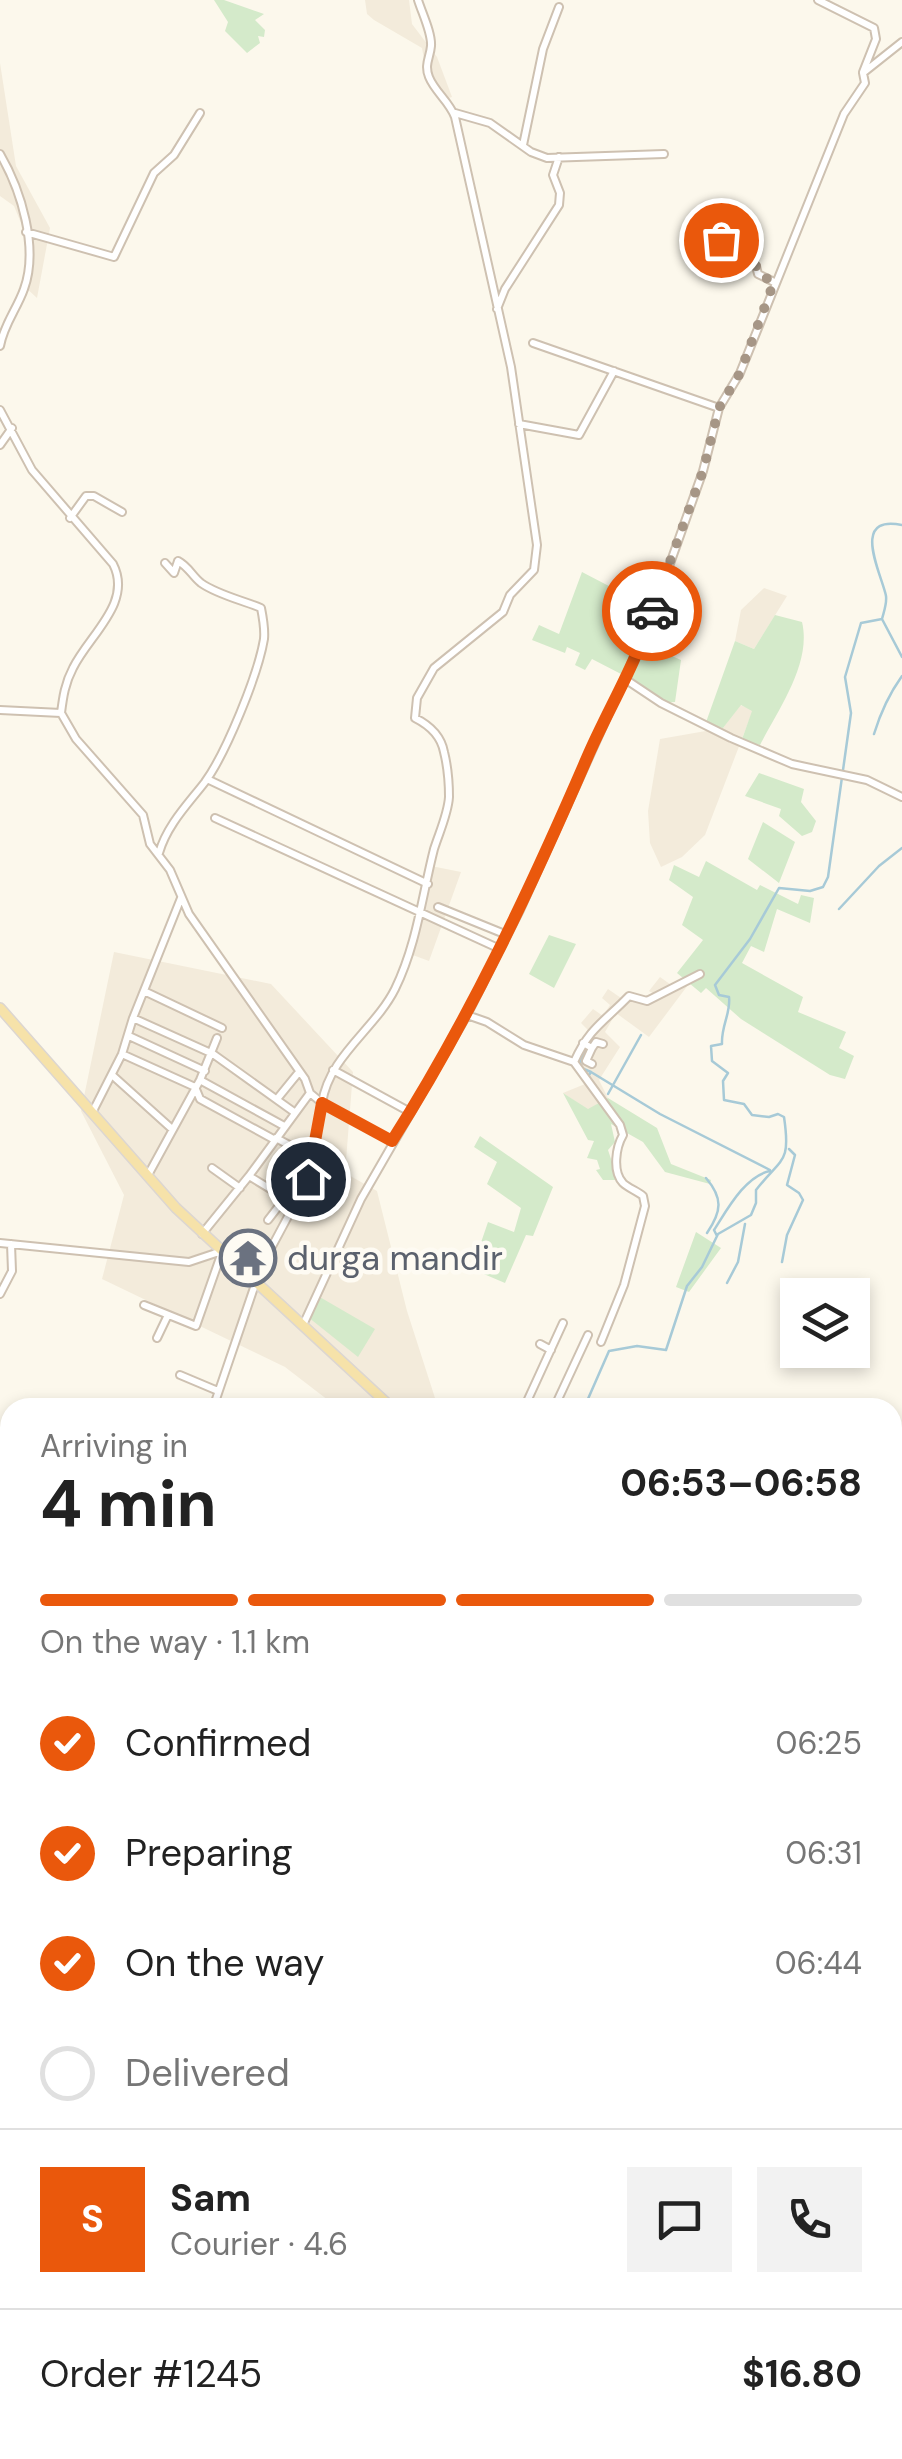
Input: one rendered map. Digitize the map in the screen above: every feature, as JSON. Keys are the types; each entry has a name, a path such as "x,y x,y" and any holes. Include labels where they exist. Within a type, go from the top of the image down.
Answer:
{"main road":[{"path":"0,1008 202,1234 381,1398"}],"street":[{"path":"216,1398 255,1281 308,1179 324,1086 394,992 410,954 449,798 444,750 428,725 415,718 414,708 434,668 503,612 510,596 534,570 537,545 511,366 454,113 450,102 430,80 426,57 431,45 418,0"},
{"path":"303,1325 392,1141 467,1015 507,935 625,679 682,534 719,408 740,373 844,114 865,83 863,73 876,40 874,28 818,0"},
{"path":"523,144 543,49 559,6"},
{"path":"863,73 902,42"},
{"path":"26,232 114,257 154,173 174,155 200,113"},
{"path":"454,113 490,123 547,158 664,154"},
{"path":"0,154 20,198 30,256 26,283 4,326 0,346"},
{"path":"496,310 558,205 560,193 553,175 559,156"},
{"path":"698,220 702,228 754,264 758,274 774,282"},
{"path":"533,342 719,408"},
{"path":"518,424 579,435 614,371"},
{"path":"0,410 32,470 119,576 118,594 110,612 68,679 61,713 76,740 143,815 150,844 170,870 219,960 300,1072 310,1093 392,1141"},
{"path":"0,445 12,428"},
{"path":"70,518 86,496 94,496 122,512"},
{"path":"158,854 186,803 207,779 237,718 264,638 261,608 225,592 218,593 196,580 193,572 178,562 174,573 164,563"},
{"path":"625,679 661,703 792,764 866,780 902,796"},
{"path":"0,710 61,713"},
{"path":"207,779 428,884"},
{"path":"215,818 500,949"},
{"path":"92,1113 122,1054 182,898"},
{"path":"438,907 507,935"},
{"path":"574,1062 583,1042 603,1017 629,996 647,1002 700,974"},
{"path":"144,991 222,1028"},
{"path":"467,1015 487,1022 524,1045 574,1062 620,1125 622,1135 616,1146 619,1176 644,1196 645,1206 624,1284 601,1342"},
{"path":"133,1018 213,1054 294,1112"},
{"path":"129,1036 205,1070"},
{"path":"147,1176 198,1084 217,1038"},
{"path":"583,1042 592,1048"},
{"path":"592,1064 586,1061 592,1048 596,1042 603,1044"},
{"path":"122,1054 198,1084 284,1126"},
{"path":"333,1070 410,1112"},
{"path":"278,1099 300,1072"},
{"path":"112,1075 172,1129"},
{"path":"198,1084 200,1099 313,1158"},
{"path":"202,1234 310,1093"},
{"path":"212,1168 240,1188"},
{"path":"250,1176 295,1204"},
{"path":"268,1220 285,1198"},
{"path":"0,1242 189,1262 222,1251"},
{"path":"0,1294 12,1271 11,1244"},
{"path":"144,1305 196,1326 222,1251"},
{"path":"157,1338 168,1315"},
{"path":"529,1398 563,1324"},
{"path":"559,1398 588,1335"},
{"path":"540,1344 551,1350"},
{"path":"180,1376 218,1391"}],"shaded area":[{"path":"365,0 409,0 412,24 437,57 452,97 442,100 429,87 422,48 374,20 367,14"},
{"path":"0,63 16,166 50,228 37,298 23,285 28,255 23,228 14,206 0,196"},
{"path":"764,588 787,596 754,649 735,641 741,610"},
{"path":"740,705 753,710 705,835 682,857 661,867 650,843 648,811 660,739 723,728"},
{"path":"431,866 461,872 429,961 410,954"},
{"path":"114,952 271,984 353,1072 345,1173 377,1191 407,1311 435,1398 325,1398 285,1367 102,1279 124,1195 81,1111"},
{"path":"660,977 674,987 684,981 688,985 649,1037 616,1013 605,1032 620,1047 599,1080 608,1098 588,1110 563,1093 585,1084 572,1066 590,1032 581,1023 593,1009 603,1016 610,1005 602,998 608,989 621,998 626,994 644,1000 654,994 649,991"}],"green space":[{"path":"214,0 264,14 255,20 265,30 264,37 258,36 260,43 247,53 225,31 228,22"},
{"path":"582,572 628,596 634,615 649,621 621,674 592,659 585,670 575,665 580,653 567,647 565,653 532,640 539,625 559,634"},
{"path":"775,615 802,622 804,638 798,670 760,745 741,742 752,711 741,705 723,728 705,725 735,641 754,649"},
{"path":"647,645 681,660 675,702 661,703 625,679"},
{"path":"759,773 804,789 801,802 816,821 812,832 802,836 779,816 781,809 745,796"},
{"path":"763,822 795,842 779,883 748,859"},
{"path":"706,861 757,890 760,885 798,904 801,895 814,898 810,923 777,909 764,952 751,946 742,963 803,997 798,1012 846,1032 839,1048 854,1056 845,1079 830,1075 741,1019 706,988 701,993 677,973 703,940 682,925 693,897 669,880 674,865 699,877"},
{"path":"549,935 576,944 554,988 529,974"},
{"path":"563,1093 588,1109 608,1098 657,1128 671,1164 711,1180 710,1184 665,1172 643,1142 611,1124 615,1142 608,1150 618,1180 603,1180 596,1170 600,1169 597,1160 587,1158 594,1141 588,1140"},
{"path":"480,1136 553,1187 533,1236 526,1235 505,1283 472,1269 488,1222 514,1232 521,1208 487,1184 497,1162 474,1147"},
{"path":"696,1232 721,1248 689,1292 676,1287"},
{"path":"318,1296 375,1329 358,1357 308,1317"}],"waterway":[{"path":"588,1398 609,1351 637,1346 666,1350 687,1286 702,1267 718,1234 751,1215 756,1190 785,1152 784,1117 752,1115 744,1104 724,1100 723,1081 728,1073 712,1061 711,1046 722,1044 729,997 719,995 715,985 750,939 779,888 810,891 823,887 828,877 851,713 845,677 861,623 882,619 886,602 873,537 877,528 886,524 902,525"},
{"path":"882,619 902,657"},
{"path":"874,734 902,676"},
{"path":"839,909 879,866 902,848"},
{"path":"608,1094 641,1035"},
{"path":"586,1046 579,1067 591,1072 587,1078"},
{"path":"591,1072 660,1114 770,1170"},
{"path":"782,1262 787,1235 803,1200 787,1185 795,1155 789,1149"},
{"path":"717,1236 714,1230 738,1195 770,1171"},
{"path":"706,1178 719,1205 707,1233"},
{"path":"727,1283 738,1262 745,1224"}],"way so far":[{"path":"652,611 703,471 719,408 740,373 774,282 758,274 756,266 721,240"}],"place":[{"name":"durga mandir","path":"248,1258"}],"route":[{"path":"308,1179 322,1103 392,1141 426,1088 520,910 652,611"}]}
